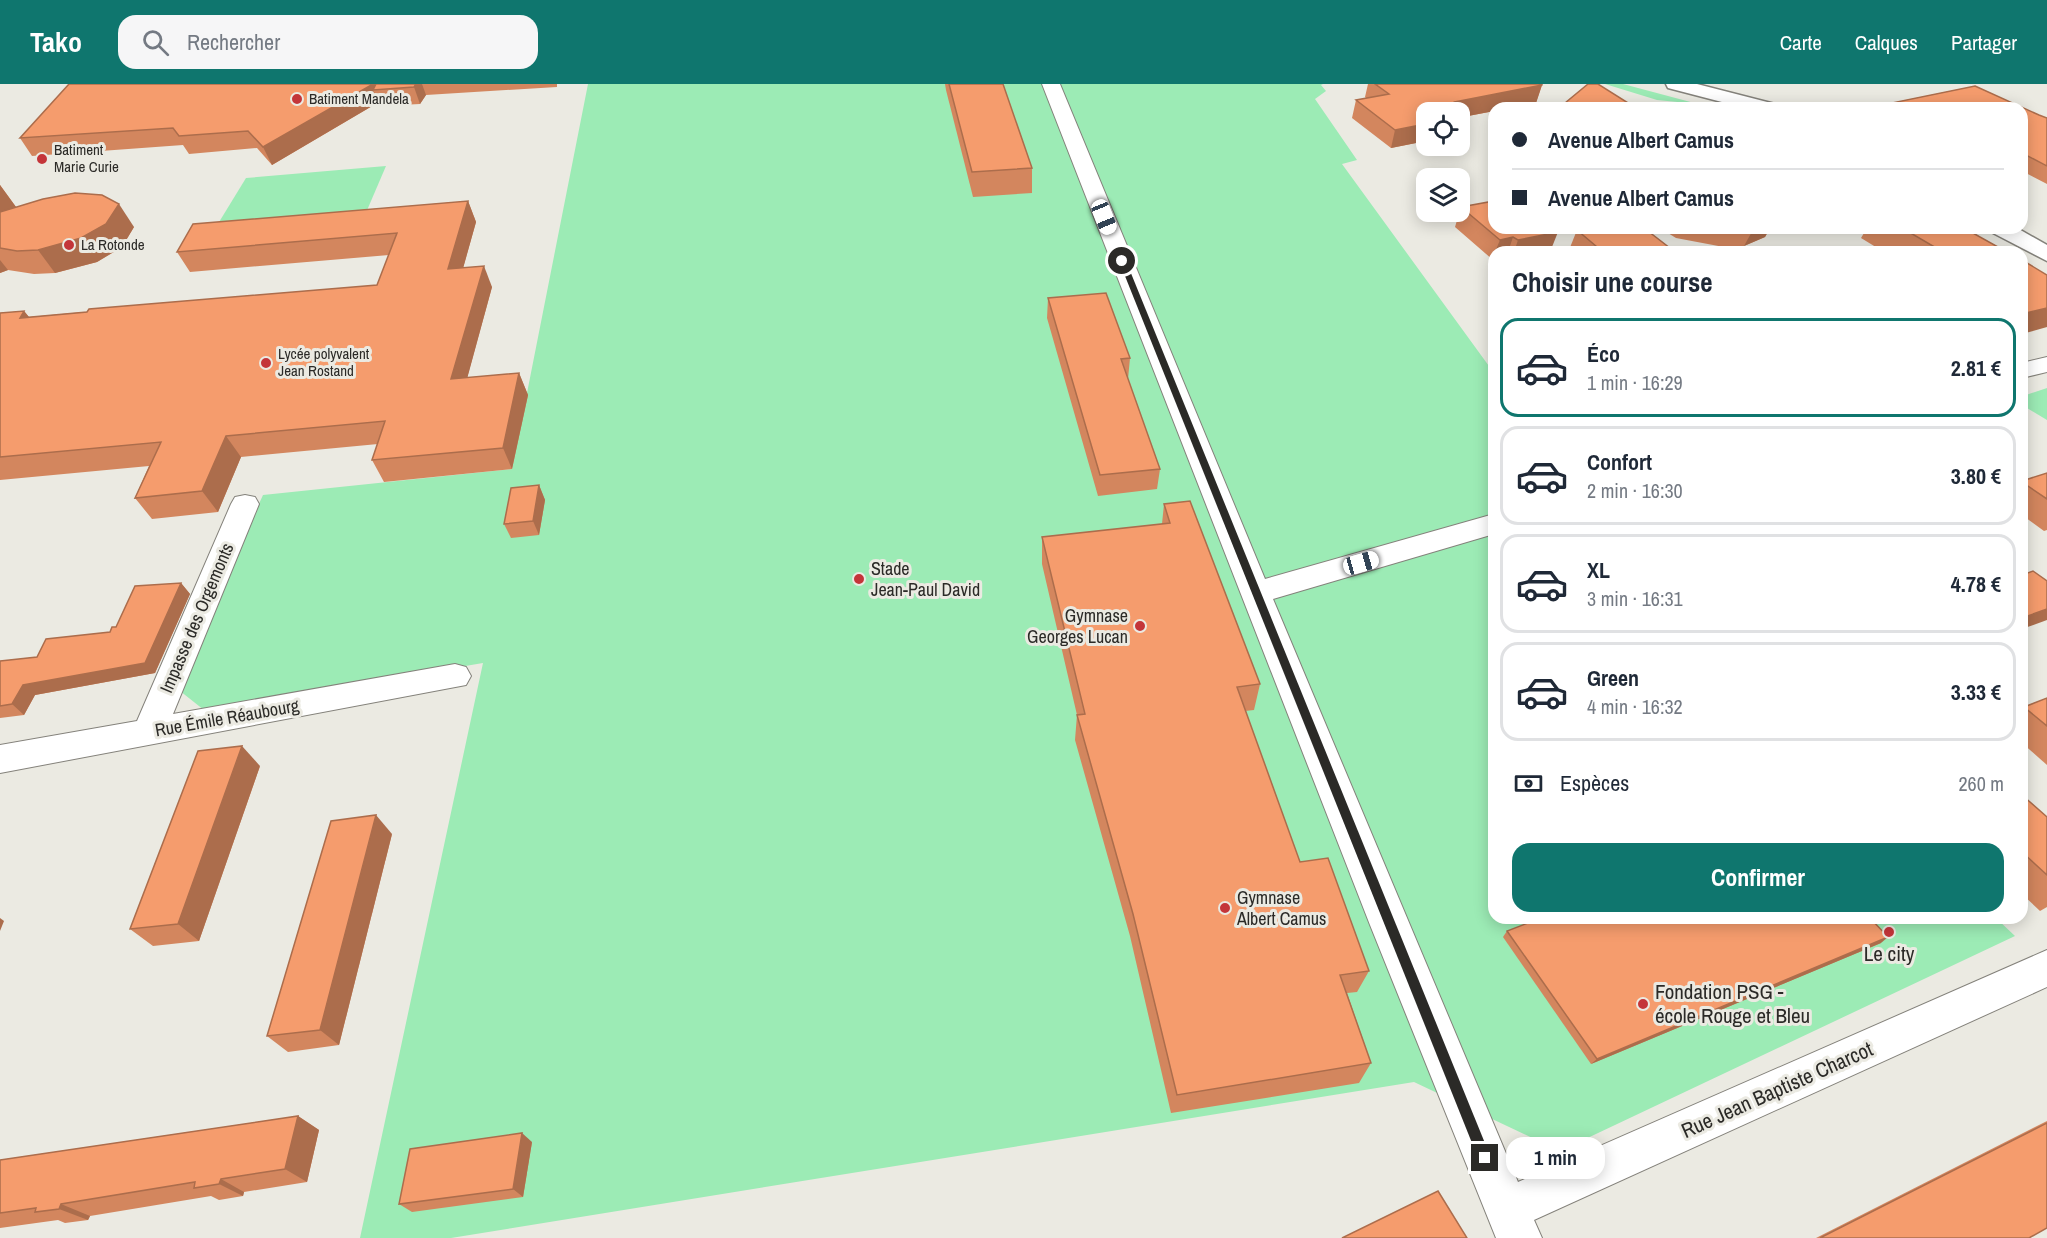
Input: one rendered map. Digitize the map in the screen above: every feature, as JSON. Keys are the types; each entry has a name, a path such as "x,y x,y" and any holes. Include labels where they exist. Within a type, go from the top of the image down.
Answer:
{"main road":[{"path":"1675,84 1745,102"},
{"path":"2012,234 2047,254"}],"street":[{"path":"1051,84 1255,592 1513,1223"},
{"path":"2028,369 2047,364"},
{"name":"Impasse des Orgemonts","path":"149,732 245,504"},
{"path":"1255,592 1488,526"},
{"name":"Rue Émile Réaubourg","path":"0,759 454,676"},
{"name":"Rue Jean Baptiste Charcot","path":"1513,1223 1614,1164 2047,968"}],"green space":[{"name":"Stade Jean-Paul David","path":"588,84 1323,84 1321,85 1326,91 1315,99 1357,160 1342,164 1488,365 1488,924 2002,924 2015,936 1560,1151 1414,1082 451,1238 360,1238 483,663 204,710 175,687 263,495 512,469"},
{"path":"1605,84 1623,84 1690,102 1657,100"},
{"path":"386,166 365,215 216,227 246,178"},
{"path":"2047,388 2047,420 2028,409 2028,394"}],"building":[{"path":"69,84 373,84 263,147 248,131 179,136 173,128 20,138"},
{"path":"376,84 416,84 414,87 373,90"},
{"path":"949,84 1003,84 1032,168 972,172"},
{"path":"1375,84 1542,84 1455,102 1416,102 1416,126 1395,130 1356,100 1389,94"},
{"path":"1588,84 1598,84 1627,102 1566,102"},
{"path":"1975,86 2010,102 1897,102"},
{"path":"2028,110 2047,118 2047,166 2028,156"},
{"path":"75,193 102,195 119,204 106,224 81,238 38,250 17,251 0,248 0,212 43,199"},
{"path":"468,201 448,269 484,266 451,379 519,373 503,448 372,460 385,421 226,436 202,491 135,498 161,442 0,457 0,313 24,311 20,318 87,312 89,309 377,285 397,233 177,252 193,224"},
{"path":"1488,202 1488,230 1470,215 1470,205"},
{"path":"1493,234 1548,234 1518,240 1513,237 1500,240"},
{"path":"1582,234 1652,234 1667,246 1596,246"},
{"path":"1912,234 1975,234 1996,246 1933,246"},
{"path":"2028,264 2047,275 2047,308 2028,313"},
{"path":"1106,293 1130,358 1121,359 1160,469 1100,475 1048,298"},
{"path":"2047,473 2047,499 2028,486 2028,479"},
{"path":"539,485 533,521 504,524 511,488"},
{"name":"Gymnase Albert Camus","path":"1190,501 1260,684 1237,687 1300,862 1328,858 1369,971 1340,975 1371,1063 1177,1095 1133,914 1077,715 1085,714 1042,537 1170,523 1164,504"},
{"path":"2033,571 2047,581 2047,609 2028,616 2028,573"},
{"path":"181,583 145,663 23,685 12,704 0,706 0,661 37,657 46,639 110,632 112,627 116,627 135,586"},
{"path":"2047,698 2047,726 2028,710 2028,705"},
{"path":"242,746 178,924 130,929 198,751"},
{"path":"2028,800 2047,817 2047,875 2028,858"},
{"path":"376,815 320,1030 267,1036 331,821"},
{"name":"Fondation PSG - école Rouge et Bleu","path":"1525,924 1876,924 1888,937 1597,1059 1507,931"},
{"path":"298,1116 285,1169 221,1179 219,1184 194,1188 195,1182 61,1204 59,1209 35,1212 36,1208 0,1213 0,1160"},
{"path":"2047,1123 2047,1228 2029,1238 1820,1238"},
{"path":"522,1133 513,1189 399,1204 410,1149"},
{"path":"1438,1191 1467,1238 1342,1238"}],"place":[{"name":"Batiment Mandela","path":"297,99"},
{"name":"Batiment Marie Curie","path":"42,159"},
{"name":"La Rotonde","path":"69,245"},
{"name":"Lycée polyvalent Jean Rostand","path":"266,363"},
{"name":"Stade Jean-Paul David","path":"859,579"},
{"name":"Gymnase Georges Lucan","path":"1140,626"},
{"name":"Gymnase Albert Camus","path":"1225,908"},
{"name":"Le city","path":"1889,932"},
{"name":"Fondation PSG - école Rouge et Bleu","path":"1643,1004"}],"route":[{"path":"1122,261 1485,1158"}]}
